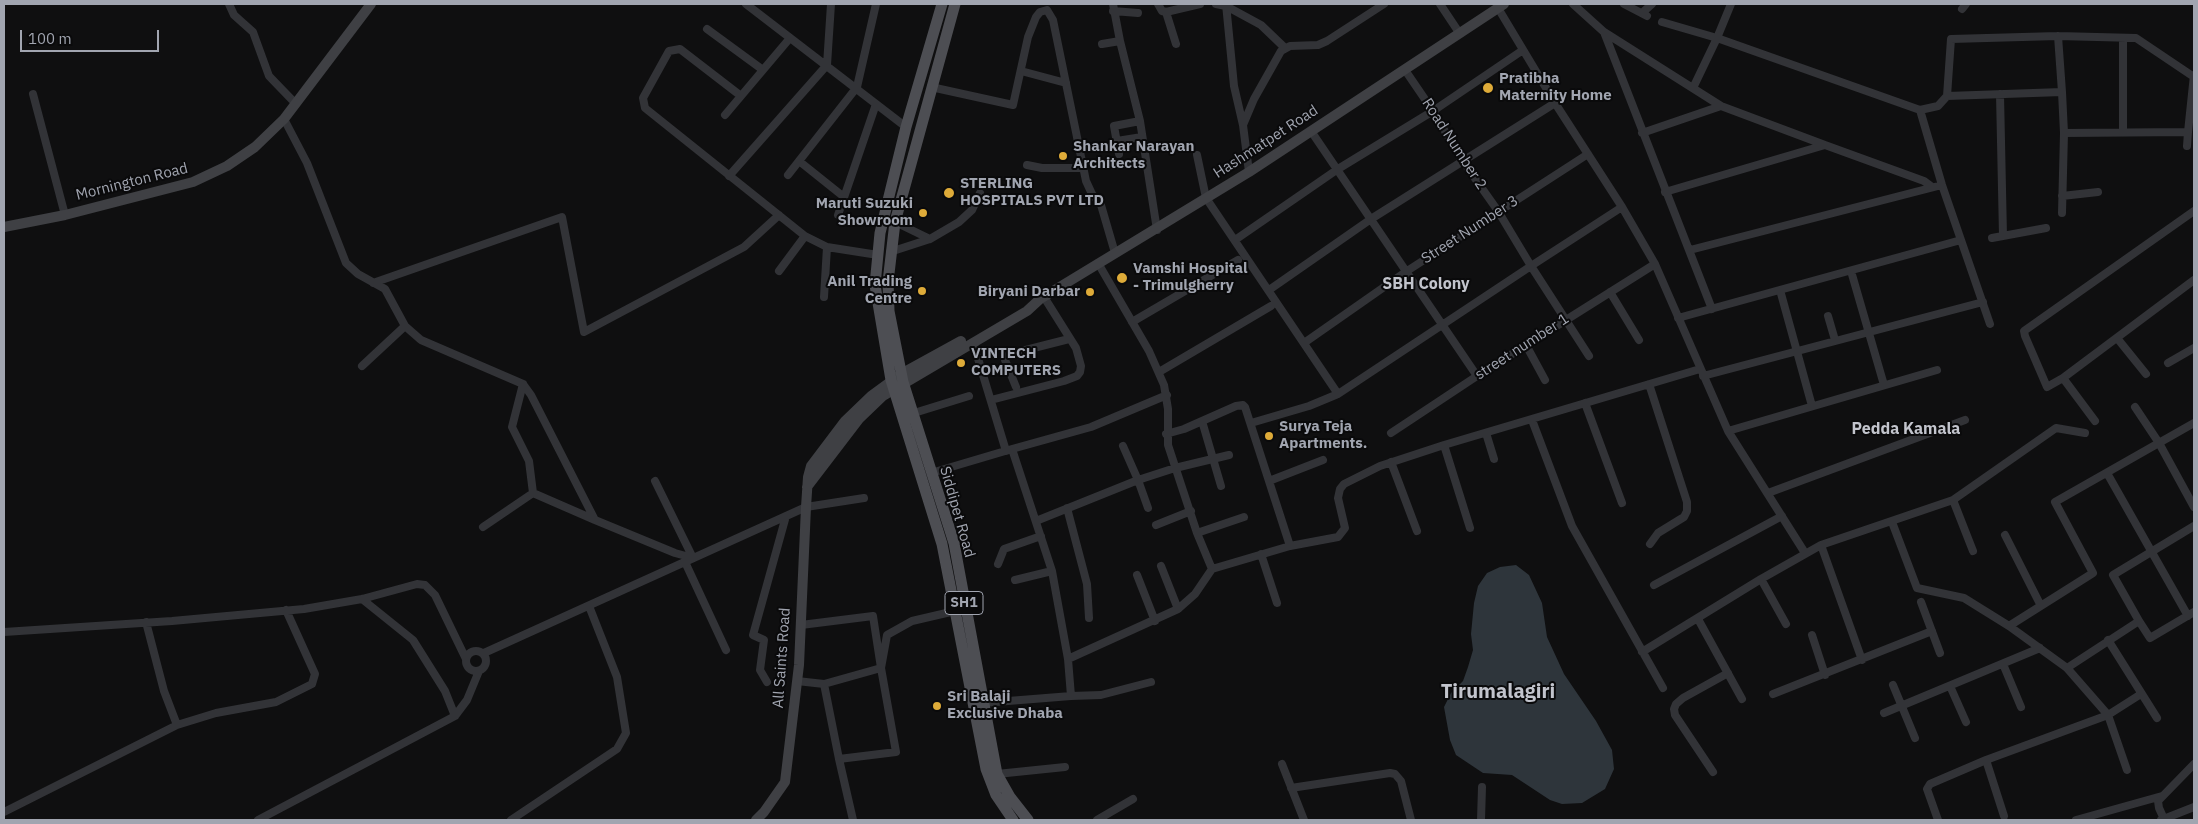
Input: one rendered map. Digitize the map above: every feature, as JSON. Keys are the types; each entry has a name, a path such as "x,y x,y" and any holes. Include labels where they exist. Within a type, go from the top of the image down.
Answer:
{"main road":[{"name":"Mornington Road","path":"4,227 194,182 228,166 255,147 284,119 371,4"},
{"name":"SH1","path":"897,381 875,285 880,232 906,127 942,4"},
{"name":"SH1","path":"897,381 889,312 890,252 895,222 955,4"},
{"name":"Hashmatpet Road","path":"897,381 973,342 1027,310 1042,298 1098,263 1157,230 1249,172 1501,6"},
{"name":"Hashmatpet Road","path":"897,381 1023,305 1042,298"},
{"name":"Siddipet Road","path":"897,381 914,413 954,543 997,774 1010,797 1028,820"},
{"name":"Siddipet Road","path":"897,381 942,544 986,770 996,795 1013,820"},
{"name":"All Saints Road","path":"756,820 764,812 785,782 797,681 807,487 860,419 897,381"}],"street":[{"path":"230,4 234,16 253,32 269,76 296,104"},
{"path":"746,4 857,87 906,127"},
{"path":"729,176 827,64 831,4"},
{"path":"788,176 857,87 876,4"},
{"path":"1158,4 1162,11 1166,12 1200,4"},
{"path":"1216,4 1226,5 1261,24 1286,48"},
{"path":"1243,125 1254,99 1278,55 1286,48 1301,44 1318,45 1327,41 1382,4"},
{"path":"1440,4 1460,34"},
{"path":"1573,4 1604,32 1721,106 1915,178 1932,187"},
{"path":"1624,4 1645,14 1652,4"},
{"path":"1693,88 1731,4"},
{"path":"1226,5 1234,86 1243,125 1249,172"},
{"path":"1501,6 1523,50 1554,103 1622,208 1655,264 1728,431 1805,553"},
{"path":"931,87 1013,105 1028,37 1036,18 1047,7 1053,20 1087,186 1102,205 1115,253"},
{"path":"1138,13 1113,7 1140,121 1157,230"},
{"path":"1166,12 1176,44"},
{"path":"1662,22 1717,38 1920,110 1938,106 1947,96 1950,39 2058,36 2136,38 2194,76 2187,146"},
{"path":"707,28 763,70"},
{"path":"1604,32 1712,309"},
{"path":"2058,36 2064,133 2062,213"},
{"path":"725,115 790,38"},
{"path":"2123,38 2123,132"},
{"path":"1102,44 1120,41"},
{"path":"741,96 680,49 674,49 669,51 643,98 645,108 805,236 827,247 878,255"},
{"path":"1235,240 1338,169 1433,111 1523,50"},
{"name":"Road Number 2","path":"1405,70 1433,111 1462,160 1498,211 1589,356"},
{"path":"1021,71 1066,83"},
{"path":"1947,96 2062,92"},
{"path":"34,94 65,214"},
{"path":"2000,94 2003,236"},
{"path":"1269,290 1371,219 1554,103"},
{"path":"838,215 876,104"},
{"path":"1642,133 1721,106"},
{"path":"1920,110 1942,185 1990,324"},
{"path":"284,119 307,163 346,263 358,274 385,289 405,326 421,340 523,384 531,395 595,520"},
{"path":"1119,154 1114,126 1140,121"},
{"path":"1311,131 1477,376"},
{"path":"2064,133 2188,132"},
{"path":"1117,141 1142,137"},
{"path":"1665,192 1825,145"},
{"name":"Street Number 3","path":"1304,343 1407,271 1588,154"},
{"path":"1197,155 1206,198 1338,394"},
{"path":"799,161 844,197"},
{"path":"1027,165 1049,168 1083,168"},
{"path":"1690,250 1942,185"},
{"path":"2062,196 2098,192"},
{"path":"890,252 930,238 966,217 980,194"},
{"path":"1251,423 1309,406 1338,394 1622,208"},
{"path":"2194,211 2024,330 2024,336 2047,387 2063,378 2194,280"},
{"path":"373,283 562,217 584,332 744,247 779,215"},
{"path":"895,222 930,238"},
{"path":"1992,238 2046,228"},
{"path":"779,271 805,236"},
{"path":"1678,318 1960,240"},
{"path":"824,297 827,247"},
{"path":"1132,322 1238,260"},
{"path":"1098,263 1159,372 1167,395 1166,434 1175,468 1197,533 1212,569"},
{"name":"street number 1","path":"1391,434 1477,376 1655,264"},
{"path":"1851,271 1884,385"},
{"path":"1780,290 1812,406"},
{"path":"1610,292 1639,340"},
{"path":"990,400 1076,376 1080,372 1081,366 1076,348 1042,298"},
{"path":"1068,659 1178,609 1195,594 1212,569 1290,546 1332,539 1343,533 1345,528 1338,498 1340,489 1344,484 1391,462 1649,384 1798,351 1983,302"},
{"path":"1159,372 1271,306"},
{"path":"1828,316 1835,340"},
{"path":"362,366 405,326"},
{"path":"2117,338 2146,374"},
{"path":"1016,387 1005,360 1006,357 1010,354 1069,339"},
{"path":"973,342 990,400 1036,521 1052,571 1068,659 1070,696"},
{"path":"1526,345 1545,380"},
{"path":"2168,363 2194,348"},
{"path":"1728,431 1937,370"},
{"path":"2063,378 2095,421"},
{"path":"523,384 512,427 529,461 533,493"},
{"path":"1649,384 1687,502 1687,511 1684,517 1658,533 1650,544"},
{"path":"931,473 1091,427 1167,395"},
{"path":"914,413 969,396"},
{"path":"1585,403 1622,502"},
{"path":"1166,434 1184,429 1236,406 1243,405 1247,410 1290,546"},
{"path":"2135,406 2159,443 2194,507"},
{"path":"1532,420 1572,526 1663,688"},
{"path":"1768,493 1965,420"},
{"path":"1202,421 1221,486"},
{"path":"2009,626 2093,573 2055,502 2194,423"},
{"path":"1642,652 1761,579 1821,545 1953,500 2056,428 2084,433"},
{"path":"1486,433 1494,460"},
{"path":"1444,445 1470,528"},
{"path":"1123,446 1148,508"},
{"path":"1036,521 1138,480 1175,468 1229,455"},
{"path":"1269,481 1323,460"},
{"path":"1391,462 1417,531"},
{"path":"2107,473 2151,552 2191,614 2150,638 2113,575 2151,552 2194,526"},
{"path":"655,481 693,558"},
{"path":"533,493 674,553 693,558"},
{"path":"483,527 533,493"},
{"path":"466,659 473,651 484,653 806,507 864,498"},
{"path":"1953,500 1973,551"},
{"path":"1067,508 1087,584 1088,618"},
{"path":"1156,525 1191,512"},
{"path":"766,682 760,670 764,640 754,635 786,516"},
{"path":"1654,585 1782,516"},
{"path":"1197,533 1244,517"},
{"path":"1892,522 1917,588 1964,598 2009,626 2067,668 2108,715 2127,770"},
{"path":"2004,535 2041,606"},
{"path":"998,564 1004,549 1041,536"},
{"path":"1821,545 1862,660"},
{"path":"1261,554 1277,603"},
{"path":"685,562 726,650"},
{"path":"1161,566 1178,609"},
{"path":"1015,580 1052,571"},
{"path":"1137,576 1155,621"},
{"path":"1761,579 1786,624"},
{"path":"4,632 327,606 417,584 425,585 435,595 468,666 475,671 479,670"},
{"path":"362,598 413,640 445,691 455,716"},
{"path":"1921,602 1940,653"},
{"path":"511,820 617,750 626,733 617,677 589,606"},
{"path":"4,812 177,725 216,713 276,702 312,684 315,674 286,610"},
{"path":"881,668 887,635 912,620 955,611"},
{"path":"801,625 873,616 896,752 839,759"},
{"path":"1698,619 1742,699"},
{"path":"2067,668 2139,621"},
{"path":"146,622 164,691 177,725"},
{"path":"1773,694 1932,631"},
{"path":"1812,634 1824,674"},
{"path":"2108,640 2157,718"},
{"path":"1884,713 2040,648"},
{"path":"258,820 455,716 467,700 479,670 486,665 487,661 484,653"},
{"path":"2003,664 2021,707"},
{"path":"797,681 824,684 881,668"},
{"path":"1713,772 1675,715 1674,709 1676,704 1684,698 1728,673"},
{"path":"983,703 1101,695 1151,682"},
{"path":"824,684 853,820"},
{"path":"1893,685 1914,738"},
{"path":"1950,686 1966,722"},
{"path":"1938,820 1927,790 1930,784 1986,760 2108,715 2141,694"},
{"path":"1986,760 2004,816"},
{"path":"1282,764 1304,820"},
{"path":"2194,764 2158,801 2163,820 2194,807"},
{"path":"997,774 1065,767"},
{"path":"1291,788 1390,773 1395,774 1401,781 1412,820"},
{"path":"1481,820 1482,787"},
{"path":"2076,820 2162,796"},
{"path":"1097,820 1134,799"}],"shaded area":[{"path":"1516,565 1529,575 1542,603 1547,637 1564,674 1596,721 1612,750 1614,769 1605,789 1582,803 1562,804 1550,800 1512,775 1483,773 1456,755 1450,740 1444,707 1451,693 1463,681 1473,650 1471,634 1474,603 1478,586 1487,573 1500,567"}],"place":[{"name":"Pratibha Maternity Home","path":"1488,88"},
{"name":"Shankar Narayan Architects","path":"1063,156"},
{"name":"STERLING HOSPITALS PVT LTD","path":"949,193"},
{"name":"Maruti Suzuki Showroom","path":"923,213"},
{"name":"Vamshi Hospital - Trimulgherry","path":"1122,278"},
{"name":"Anil Trading Centre","path":"922,291"},
{"name":"Biryani Darbar","path":"1090,292"},
{"name":"VINTECH COMPUTERS","path":"961,363"},
{"name":"Surya Teja Apartments.","path":"1269,436"},
{"name":"Sri Balaji Exclusive Dhaba","path":"937,706"}],"district":[{"name":"SBH Colony","path":"1426,284"},
{"name":"Pedda Kamala","path":"1906,429"},
{"name":"Tirumalagiri","path":"1498,692"}]}
